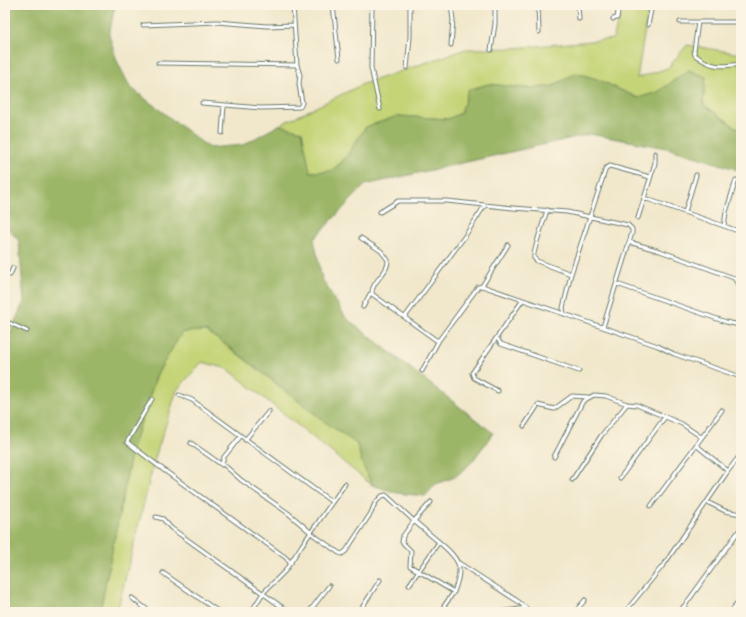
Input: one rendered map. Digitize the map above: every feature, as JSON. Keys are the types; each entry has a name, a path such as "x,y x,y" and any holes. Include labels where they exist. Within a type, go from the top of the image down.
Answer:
{"street":[{"path":"202,104 261,108 300,107 302,103 299,84 300,75 297,65 293,5"},
{"path":"334,5 339,59"},
{"path":"372,5 371,68 380,109"},
{"path":"407,68 410,38 410,5"},
{"path":"451,5 453,20 451,45"},
{"path":"491,50 495,24 495,5"},
{"path":"538,5 539,32"},
{"path":"578,5 579,19"},
{"path":"613,19 617,18 619,5"},
{"path":"648,25 652,5"},
{"path":"143,25 217,22 267,26 294,25"},
{"path":"680,22 741,22"},
{"path":"698,22 695,55 706,63 714,65 741,64"},
{"path":"158,63 297,65"},
{"path":"222,133 224,105"},
{"path":"638,218 655,163 655,153"},
{"path":"564,314 571,274 606,168 610,166 650,176"},
{"path":"685,212 696,175"},
{"path":"724,226 736,180"},
{"path":"644,198 741,232"},
{"path":"380,212 398,201 448,201 547,210 589,216 631,226 632,233 603,327"},
{"path":"405,317 465,236 485,205"},
{"path":"547,210 535,247 534,258 537,261 571,274"},
{"path":"360,238 381,251 388,260 387,267 373,287 372,294 370,294 364,307"},
{"path":"617,284 735,324 739,318 739,287 732,277 629,242"},
{"path":"422,371 439,340 475,292 482,286 508,245"},
{"path":"5,275 10,275 13,268"},
{"path":"482,286 522,301 603,327 741,377"},
{"path":"372,294 436,340 439,340"},
{"path":"498,391 474,378 472,373 522,301"},
{"path":"5,321 27,332"},
{"path":"497,338 501,344 578,371"},
{"path":"524,426 538,405 554,408 572,396 588,397 600,394 627,404 637,405 665,416 691,429 701,436"},
{"path":"179,395 192,400 332,502"},
{"path":"554,457 576,413 583,401 588,397"},
{"path":"152,399 127,442 164,471 285,557 291,563"},
{"path":"572,480 601,436 627,404"},
{"path":"652,506 701,436 722,410"},
{"path":"245,440 269,411"},
{"path":"620,478 665,416"},
{"path":"225,467 221,461 240,436"},
{"path":"191,443 339,553 344,553 371,513 375,503 382,496 386,495 451,553 459,563 530,612"},
{"path":"696,445 728,471"},
{"path":"625,612 665,563 741,454"},
{"path":"251,612 263,592 286,572 311,532 345,484"},
{"path":"431,502 403,536 402,542 411,551 410,566 454,592"},
{"path":"707,502 725,511 741,514"},
{"path":"156,517 163,519 171,528 263,592 289,612"},
{"path":"680,612 741,528"},
{"path":"409,585 439,542"},
{"path":"442,612 444,606 454,592 459,578 459,563"},
{"path":"163,573 219,612"},
{"path":"359,612 380,580"},
{"path":"309,612 329,586"},
{"path":"132,598 150,612"},
{"path":"730,612 741,598"},
{"path":"576,612 585,600"},
{"path":"684,607 691,612"},
{"path":"499,612 526,608"}],"green space":[{"path":"5,5 115,5 109,35 117,61 130,87 209,148 243,145 279,125 302,131 310,172 331,171 342,162 366,127 398,116 448,119 461,113 468,90 489,84 524,88 551,87 576,73 597,79 638,98 658,92 689,70 706,77 703,104 741,131 741,172 733,168 667,148 590,134 365,185 314,239 322,279 346,318 493,433 472,462 455,477 436,484 425,496 397,493 372,485 362,463 357,444 325,422 239,354 206,331 182,332 157,374 132,449 100,612 5,612 5,345 24,301 19,241 5,225"},
{"path":"623,5 649,5 637,78 668,68 687,45 741,54 741,131 703,104 706,77 689,70 658,92 638,98 597,79 576,73 551,87 524,88 489,84 468,90 461,113 448,119 398,116 366,127 342,162 331,171 310,172 302,131 279,125 363,84 466,49 514,48 613,39"},
{"path":"206,331 357,444 362,463 372,485 228,369 202,362 177,390 155,458 117,612 100,612 132,449 157,374 182,332"}]}
